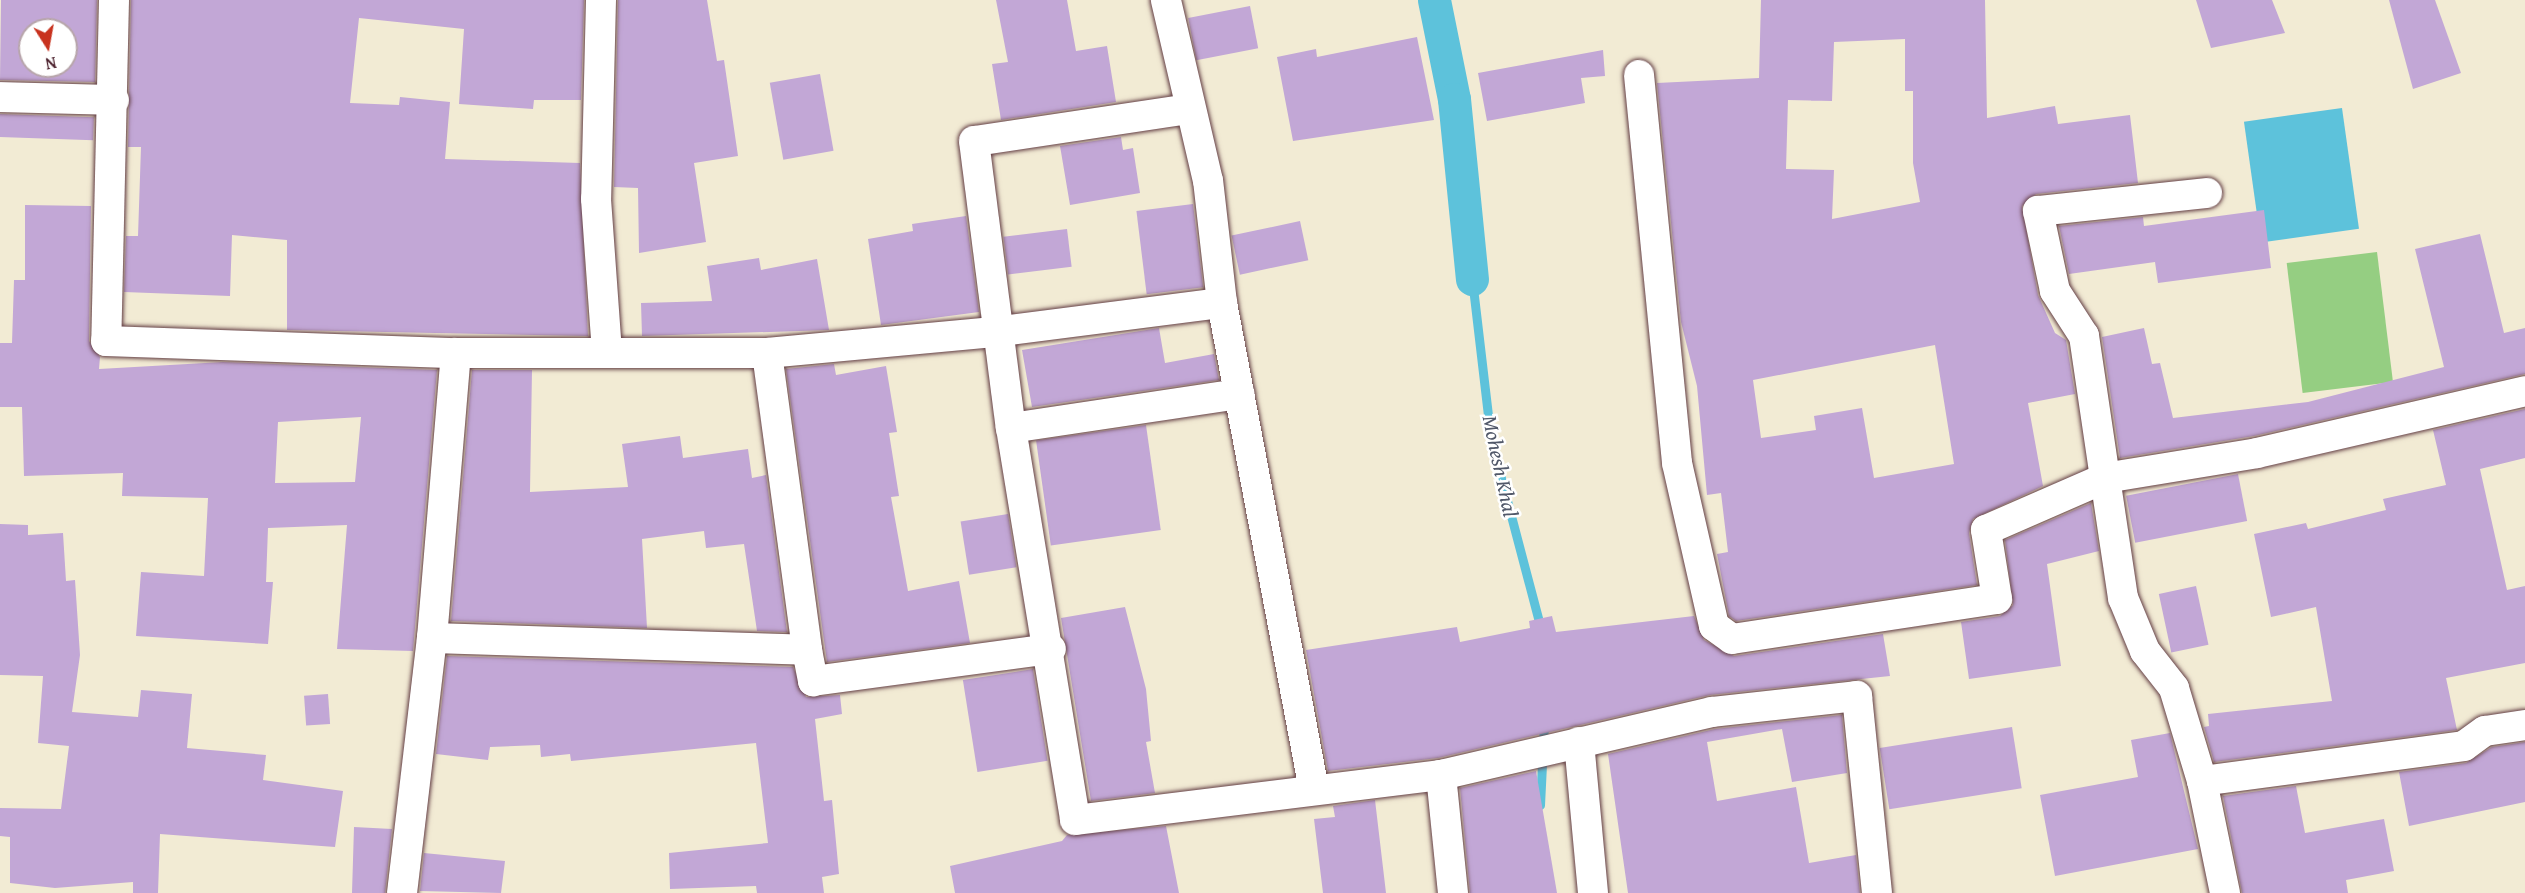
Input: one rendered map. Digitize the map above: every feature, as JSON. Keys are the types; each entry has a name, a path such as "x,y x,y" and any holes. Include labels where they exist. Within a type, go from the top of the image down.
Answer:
{"street":[{"path":"114,0 114,100 106,341 456,353 767,352 1002,332 1222,303"},
{"path":"601,0 596,199 607,353"},
{"path":"1166,0 1189,109 1208,182 1222,303 1314,789"},
{"path":"1639,75 1677,463 1714,626 1721,636 1732,639 1997,599 1986,531 2105,477 2258,453 2524,395"},
{"path":"0,97 114,100"},
{"path":"1189,109 974,141 1002,332 1011,428 1051,649 1075,820 1314,789 1441,776 1712,712 1857,696 1877,893"},
{"path":"2206,193 2038,211 2055,291 2084,336 2123,598 2145,651 2174,688 2202,781 2225,893"},
{"path":"767,352 813,681 1051,649"},
{"path":"402,893 432,638 456,353"},
{"path":"1011,428 1239,394"},
{"path":"432,638 807,650"},
{"path":"2202,781 2464,746 2485,731 2525,725"},
{"path":"1579,742 1593,893"},
{"path":"1441,776 1453,893"}],"green space":[{"path":"2377,252 2393,382 2303,393 2287,263"}],"water":[{"path":"2342,108 2359,229 2261,243 2244,122"}],"building":[{"path":"1,0 97,0 95,82 0,80"},
{"path":"131,0 584,0 581,100 534,100 533,109 459,104 464,29 359,18 350,103 399,105 400,97 450,102 445,159 580,163 588,336 287,330 287,240 232,235 230,296 124,292 126,236 138,236 141,147 128,147"},
{"path":"618,0 707,0 717,61 724,60 738,156 694,163 706,242 639,253 638,188 614,187"},
{"path":"996,0 1067,0 1076,51 1107,46 1116,102 1001,120 992,64 1008,62"},
{"path":"1761,0 1985,0 1987,118 2055,106 2058,124 2130,115 2138,183 2036,194 2022,206 2038,295 2055,333 2066,340 2075,394 2028,403 2043,486 1973,519 1969,533 1977,585 1736,621 1729,616 1717,554 1728,552 1721,493 1707,495 1697,386 1681,322 1657,83 1759,78","holes":["1905,39 1905,91 1913,91 1913,163 1920,202 1832,219 1834,170 1786,169 1788,100 1832,101 1834,42","1935,345 1954,464 1874,478 1862,408 1814,416 1816,430 1761,438 1753,380"]},
{"path":"2196,0 2272,0 2285,33 2211,48"},
{"path":"2389,0 2435,0 2461,73 2413,89"},
{"path":"1250,6 1258,48 1196,60 1188,18"},
{"path":"1417,37 1434,120 1293,141 1277,57 1316,49 1317,57"},
{"path":"1603,50 1605,76 1581,78 1585,103 1487,121 1478,73"},
{"path":"820,74 834,151 783,160 770,83"},
{"path":"0,114 94,117 93,140 0,137"},
{"path":"1121,137 1123,150 1133,148 1140,193 1070,205 1060,146"},
{"path":"1193,204 1203,287 1147,294 1136,211"},
{"path":"25,205 91,206 89,341 100,357 99,369 223,362 437,370 413,651 337,649 347,525 268,528 266,582 273,582 268,644 136,636 141,572 204,576 208,498 122,496 123,473 24,476 22,407 0,407 0,343 12,343 14,280 25,280","holes":["361,417 355,482 275,483 278,422"]},
{"path":"2264,210 2271,268 2158,283 2155,262 2069,274 2059,226 2143,217 2144,226"},
{"path":"966,216 979,312 881,325 868,239 913,231 912,224"},
{"path":"1300,221 1308,260 1240,275 1232,236"},
{"path":"1067,229 1072,267 1008,275 1003,237"},
{"path":"2480,234 2504,333 2525,328 2525,374 2254,436 2120,458 2102,337 2144,328 2152,364 2160,363 2173,418 2308,402 2444,367 2415,249"},
{"path":"759,258 761,270 817,259 829,330 642,336 641,303 712,301 707,266"},
{"path":"1159,328 1165,363 1214,354 1219,380 1032,407 1022,350"},
{"path":"834,364 836,375 886,366 897,432 889,433 899,496 891,497 908,591 959,581 970,643 827,662 786,369"},
{"path":"472,370 532,370 530,492 628,487 622,444 680,436 683,458 748,449 752,478 766,475 787,632 757,631 744,544 706,548 704,531 642,539 647,628 451,621"},
{"path":"2525,409 2525,458 2480,469 2507,590 2525,586 2525,663 2446,678 2457,730 2214,762 2204,727 2209,726 2208,714 2332,701 2316,607 2271,617 2254,534 2306,523 2308,529 2386,510 2383,499 2446,485 2433,430"},
{"path":"1146,425 1161,530 1051,545 1036,440"},
{"path":"2238,474 2247,521 2135,543 2126,496"},
{"path":"2091,503 2099,551 2047,564 2061,666 1969,679 1961,622 2000,616 2013,605 2005,540"},
{"path":"1008,514 1016,567 969,575 961,522"},
{"path":"0,524 28,525 28,535 63,533 66,581 75,580 80,655 72,712 138,717 141,690 192,694 187,748 266,755 263,780 343,791 335,847 160,834 158,893 133,893 133,882 55,888 10,883 10,837 0,836 0,808 61,809 69,746 38,743 43,676 0,675"},
{"path":"2196,586 2208,645 2171,653 2159,594"},
{"path":"1125,607 1146,689 1151,741 1146,742 1155,793 1091,801 1061,618"},
{"path":"1552,616 1556,632 1694,616 1704,640 1734,656 1883,634 1890,676 1710,695 1438,758 1328,771 1306,650 1457,627 1460,642 1530,628 1529,621"},
{"path":"447,656 793,667 806,697 840,695 842,714 815,719 824,801 832,800 839,874 822,877 824,893 757,893 756,886 670,889 669,853 768,843 756,743 571,761 570,754 541,757 540,745 490,747 488,760 436,754"},
{"path":"1033,669 1048,761 977,772 963,680"},
{"path":"328,694 330,724 306,726 304,696"},
{"path":"1842,715 1847,773 1792,782 1782,729 1707,742 1717,801 1796,787 1809,863 1856,855 1860,893 1628,893 1608,754 1715,729"},
{"path":"2012,727 2022,788 1889,809 1880,748"},
{"path":"2170,733 2198,849 2055,876 2040,795 2138,777 2131,740"},
{"path":"2525,742 2525,802 2409,826 2399,772 2466,763 2492,747"},
{"path":"1536,771 1557,893 1470,893 1460,788"},
{"path":"2296,786 2305,833 2384,819 2394,871 2346,880 2348,893 2242,893 2223,796"},
{"path":"1375,800 1386,893 1323,893 1314,819 1335,817 1333,806"},
{"path":"1166,826 1179,893 955,893 950,866 1062,841 1067,835"},
{"path":"354,827 392,829 385,893 352,893"},
{"path":"424,853 505,861 501,893 420,891"}],"waterway":[{"name":"Mohesh Khal","path":"1434,0 1454,99 1472,279"},
{"name":"Mohesh Khal","path":"1472,279 1491,440 1541,629"},
{"name":"Mohesh Khal","path":"1540,805 1544,723"}]}
